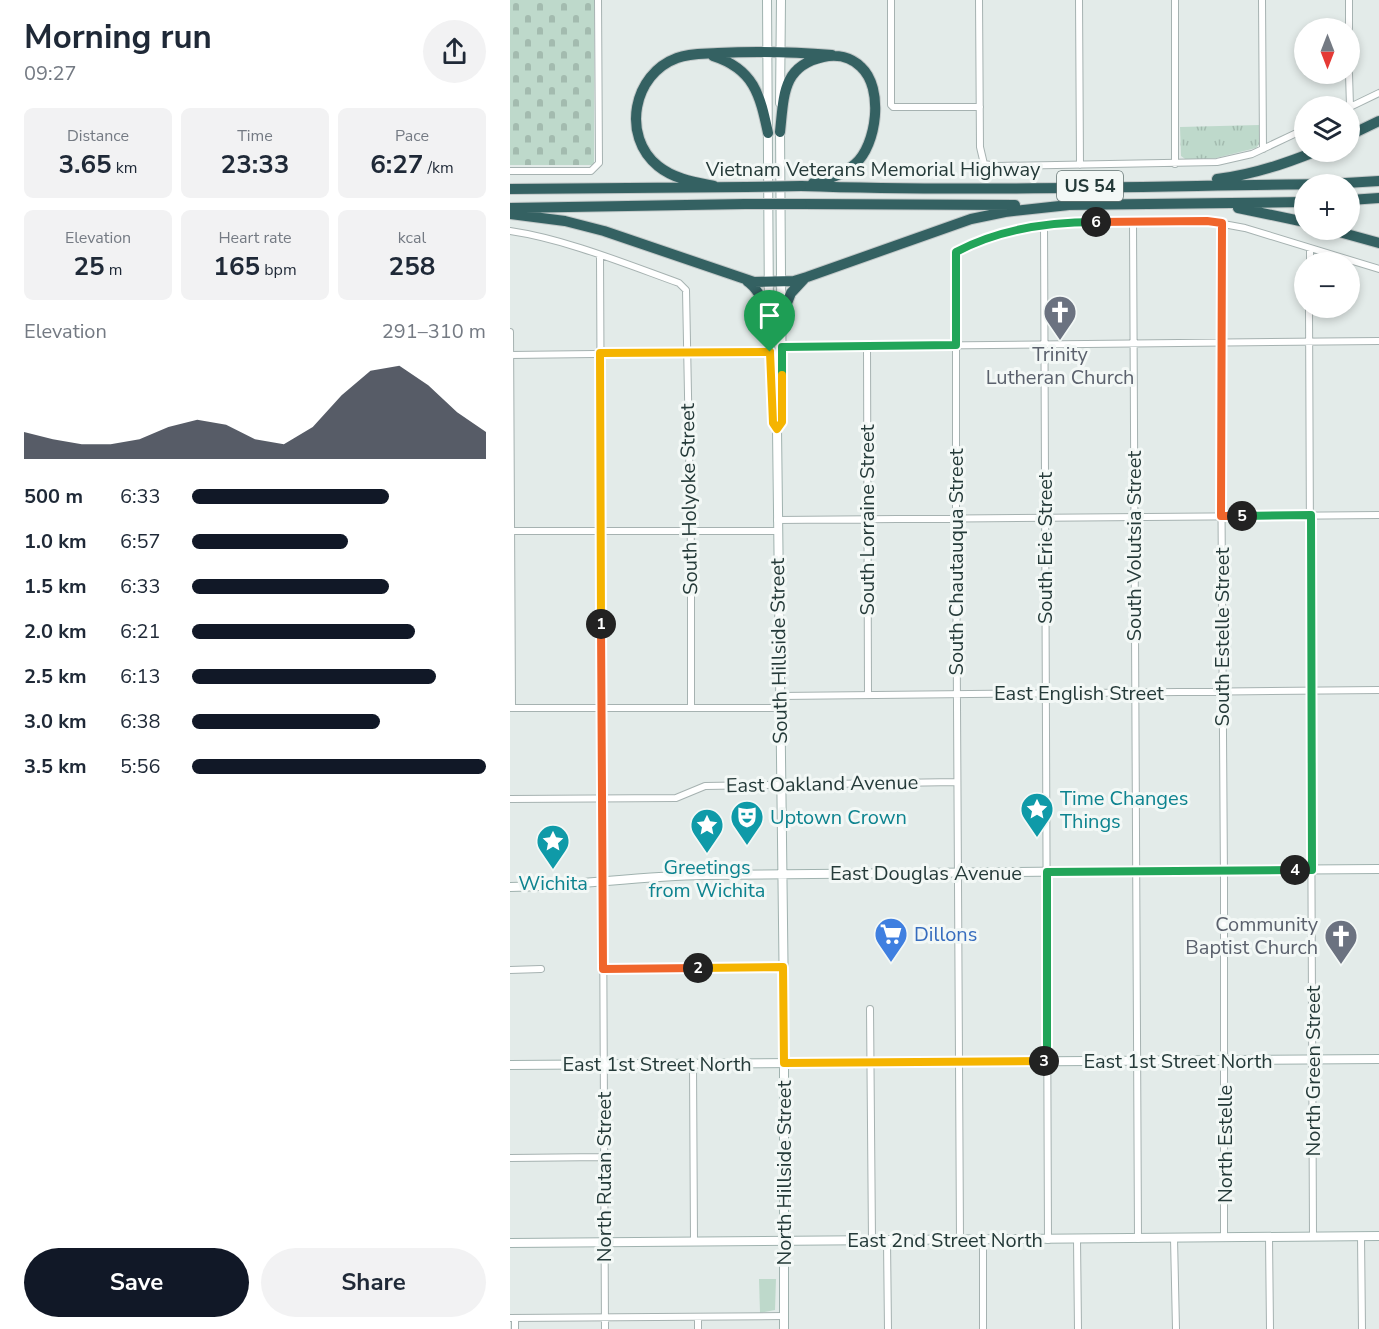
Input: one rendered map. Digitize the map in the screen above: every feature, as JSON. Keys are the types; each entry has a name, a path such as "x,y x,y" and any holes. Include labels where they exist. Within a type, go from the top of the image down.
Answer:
{"highway":[{"path":"714,186 678,178 660,167 643,147 636,124 639,98 648,79 668,62 685,56 701,54 780,51 848,57 863,68 871,83 875,101 874,127 868,148 855,164 837,176 801,186"},
{"path":"701,54 726,60 748,77 762,105 768,133"},
{"path":"780,132 784,96 790,77 797,67 808,60 832,55"},
{"path":"1360,130 1379,121"},
{"path":"1169,185 1243,176 1294,160"},
{"name":"Vietnam Veterans Memorial Highway","path":"1360,181 1379,179"},
{"name":"Vietnam Veterans Memorial Highway","path":"510,189 1294,184"},
{"path":"1360,199 1379,198"},
{"name":"Vietnam Veterans Memorial Highway","path":"510,208 745,204 1069,205 1294,202"},
{"path":"1193,204 1243,209 1294,220"},
{"path":"510,214 565,221 604,231 761,283 794,281 971,219 1005,212 1069,205"},
{"path":"1360,238 1379,243"},
{"path":"782,316 791,293 797,284 807,277"},
{"path":"744,279 759,293 769,316"}],"main road":[{"name":"South Hillside Street","path":"768,0 769,316 773,423 777,429 781,874"},
{"name":"South Hillside Street","path":"777,429 782,422 781,0"},
{"name":"East Douglas Avenue","path":"510,887 562,886 654,876 1379,869"},
{"name":"North Hillside Street","path":"781,874 784,1329"},
{"name":"East 1st Street North","path":"510,1065 1379,1059"},
{"name":"East 2nd Street North","path":"510,1243 1379,1236"}],"street":[{"path":"510,171 591,171 599,163 598,0"},
{"path":"891,0 891,105 896,108 980,107"},
{"path":"979,0 980,147 984,164 997,166 1217,162 1263,149 1294,134"},
{"path":"1079,0 1080,165"},
{"path":"1175,0 1175,164"},
{"path":"1262,0 1263,149"},
{"path":"1349,0 1349,18"},
{"path":"1360,102 1379,93"},
{"path":"1044,224 1207,221 1222,223 1379,269"},
{"name":"South Volutsia Street","path":"1132,222 1137,1239"},
{"name":"South Estelle Street","path":"1222,223 1221,516 1224,870"},
{"name":"South Chautauqua Street","path":"960,1240 956,252 972,243 1044,224"},
{"name":"South Erie Street","path":"1044,224 1048,1239"},
{"path":"510,231 600,255"},
{"name":"South Holyoke Street","path":"600,255 679,283 686,290 691,708"},
{"name":"North Rutan Street","path":"600,255 605,1329"},
{"name":"North Green Street","path":"1309,318 1313,1237"},
{"path":"510,332 511,708 780,708"},
{"path":"782,347 1379,341"},
{"name":"South Lorraine Street","path":"867,346 868,695"},
{"path":"510,355 770,352"},
{"path":"777,520 1379,515"},
{"path":"511,531 777,531"},
{"name":"East English Street","path":"780,696 1379,690"},
{"name":"East Oakland Avenue","path":"510,799 676,798 705,786 957,782"},
{"name":"North Estelle","path":"1224,870 1224,1238"},
{"path":"603,969 783,967"},
{"path":"510,970 541,969"},
{"path":"870,1009 872,1241"},
{"path":"693,1064 694,1242"},
{"path":"510,1158 604,1157"},
{"path":"1361,1236 1362,1329"},
{"path":"1269,1237 1269,1329"},
{"path":"1174,1238 1176,1329"},
{"path":"1077,1239 1078,1329"},
{"path":"983,1240 983,1329"},
{"path":"887,1241 888,1329"},
{"path":"515,1329 512,1318 784,1316"},
{"path":"698,1317 698,1329"}],"green space":[{"path":"510,0 594,0 594,165 510,165"},
{"path":"1259,125 1259,144 1256,148 1216,158 1188,161 1181,156 1180,127"},
{"path":"759,1279 776,1279 775,1310 760,1313"}],"place":[{"name":"Trinity Lutheran Church","path":"1060,341"},
{"name":"Time Changes Things","path":"1037,838"},
{"name":"Uptown Crown","path":"747,846"},
{"name":"Greetings from Wichita","path":"707,854"},
{"name":"Wichita","path":"553,870"},
{"name":"Dillons","path":"891,963"},
{"name":"Community Baptist Church","path":"1341,965"}],"route":[{"path":"1207,221 1222,223 1221,516 1311,515 1312,870 1047,872 1047,1061 784,1063 783,967 603,969 600,353 770,352 773,423 777,429 782,422 782,347 956,345 956,252 972,243 1039,224 1207,221"}]}
